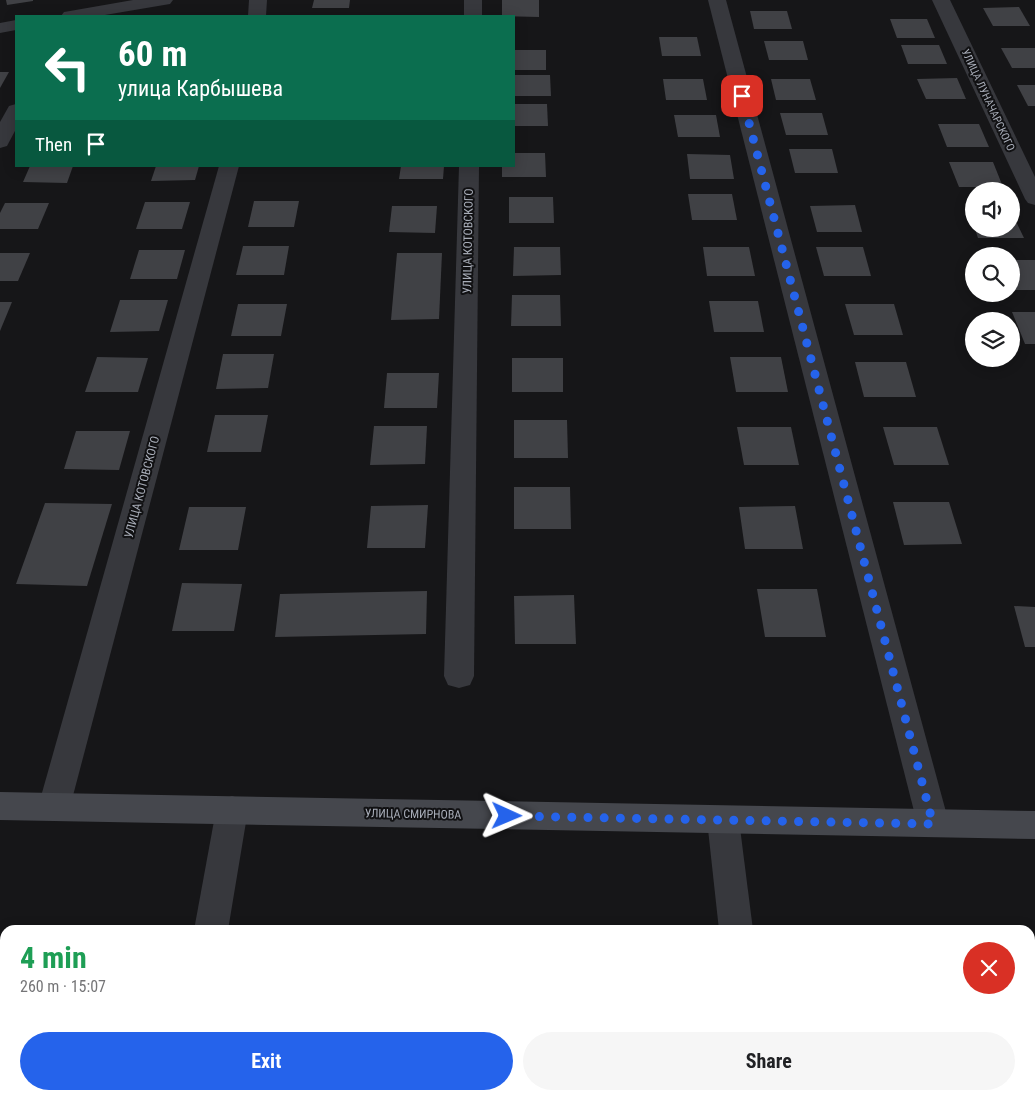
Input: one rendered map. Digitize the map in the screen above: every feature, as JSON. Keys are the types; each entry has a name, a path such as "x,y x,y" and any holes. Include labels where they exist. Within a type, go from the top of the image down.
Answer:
{"main road":[{"name":"УЛИЦА СМИРНОВА","path":"0,806 1035,825"}],"street":[{"path":"76,15 164,0"},
{"path":"257,15 258,0"},
{"path":"472,15 473,0"},
{"path":"717,0 933,824"},
{"name":"УЛИЦА ЛУНАЧАРСКОГО","path":"941,0 1035,199"},
{"path":"0,28 15,26"},
{"path":"0,142 15,112"},
{"name":"УЛИЦА КОТОВСКОГО","path":"54,807 229,167"},
{"name":"УЛИЦА КОТОВСКОГО","path":"459,676 469,167"},
{"path":"213,925 232,810"},
{"path":"723,820 735,925"}],"building":[{"path":"6,0 33,0 33,1 7,5"},
{"path":"314,0 350,0 349,8 312,8"},
{"path":"502,0 539,0 539,17 502,15"},
{"path":"1019,7 1030,26 993,26 983,8"},
{"path":"750,11 787,11 792,29 754,29"},
{"path":"890,19 927,19 935,38 897,38"},
{"path":"659,37 697,37 701,56 662,56"},
{"path":"764,41 803,41 808,60 769,60"},
{"path":"901,45 939,45 947,64 908,64"},
{"path":"1001,48 1035,48 1035,68 1012,68"},
{"path":"515,50 546,50 546,70 515,70"},
{"path":"0,72 9,72 0,88"},
{"path":"515,75 550,75 551,96 515,96"},
{"path":"957,78 966,99 926,99 917,79"},
{"path":"663,79 703,79 707,100 666,100"},
{"path":"771,79 810,79 816,100 776,100"},
{"path":"1017,85 1035,85 1035,106 1028,106"},
{"path":"515,104 547,104 548,126 515,126"},
{"path":"780,113 822,113 828,135 786,135"},
{"path":"674,115 716,115 720,137 678,137"},
{"path":"938,124 979,124 989,147 947,147"},
{"path":"789,149 832,149 838,173 795,173"},
{"path":"515,153 545,153 546,177 502,177 502,167 515,167"},
{"path":"687,154 730,155 734,179 690,179"},
{"path":"949,162 993,162 1001,182 965,182 965,187 959,187"},
{"path":"30,167 73,167 67,183 23,182"},
{"path":"156,167 199,167 195,180 151,181"},
{"path":"401,167 444,167 443,179 399,179"},
{"path":"688,194 732,194 737,220 692,220"},
{"path":"509,197 553,197 554,223 509,223"},
{"path":"254,201 299,201 294,227 248,227"},
{"path":"145,202 190,202 182,229 136,229"},
{"path":"5,203 49,203 38,229 0,229 0,213"},
{"path":"855,205 862,232 817,232 810,206"},
{"path":"392,206 437,206 435,233 389,232"},
{"path":"1020,230 1024,238 978,238 1020,237"},
{"path":"243,246 289,246 284,275 236,275"},
{"path":"514,247 560,247 561,275 513,276"},
{"path":"703,247 749,247 755,276 707,276"},
{"path":"816,247 863,247 871,276 824,276"},
{"path":"139,250 185,250 177,279 130,279"},
{"path":"0,253 30,253 18,281 0,281"},
{"path":"397,253 442,253 439,319 391,320"},
{"path":"1020,260 1035,260 1035,290 1020,290"},
{"path":"512,295 560,295 561,326 511,326"},
{"path":"120,300 168,300 159,331 110,332"},
{"path":"709,301 758,301 764,332 714,332"},
{"path":"0,302 12,302 0,331"},
{"path":"238,304 287,304 281,336 231,336"},
{"path":"845,304 894,304 903,335 854,335"},
{"path":"1020,312 1035,312 1035,344 1025,344 1020,332"},
{"path":"223,354 274,354 268,388 216,389"},
{"path":"97,357 148,358 138,392 85,392"},
{"path":"730,357 781,357 788,392 736,392"},
{"path":"512,358 563,358 563,392 512,392"},
{"path":"855,362 906,362 916,397 864,397"},
{"path":"387,373 439,373 437,408 384,408"},
{"path":"215,415 268,415 261,452 207,452"},
{"path":"514,420 567,420 568,458 514,458"},
{"path":"374,426 427,426 425,464 370,465"},
{"path":"737,427 791,427 799,465 744,465"},
{"path":"883,427 937,427 949,465 894,465"},
{"path":"76,431 130,431 119,470 64,469"},
{"path":"514,487 570,487 571,529 514,529"},
{"path":"893,502 949,502 962,544 904,545"},
{"path":"45,503 112,504 87,586 16,584"},
{"path":"428,505 425,548 367,548 371,506"},
{"path":"795,506 803,549 745,549 739,507"},
{"path":"189,507 246,507 238,550 179,550"},
{"path":"182,583 242,584 234,631 172,631"},
{"path":"757,589 817,589 826,637 765,637"},
{"path":"427,591 426,634 275,637 280,594"},
{"path":"574,595 576,644 515,644 514,596"},
{"path":"1014,606 1035,607 1035,647 1025,647"}],"route":[{"path":"507,816 933,824 742,96"}]}
